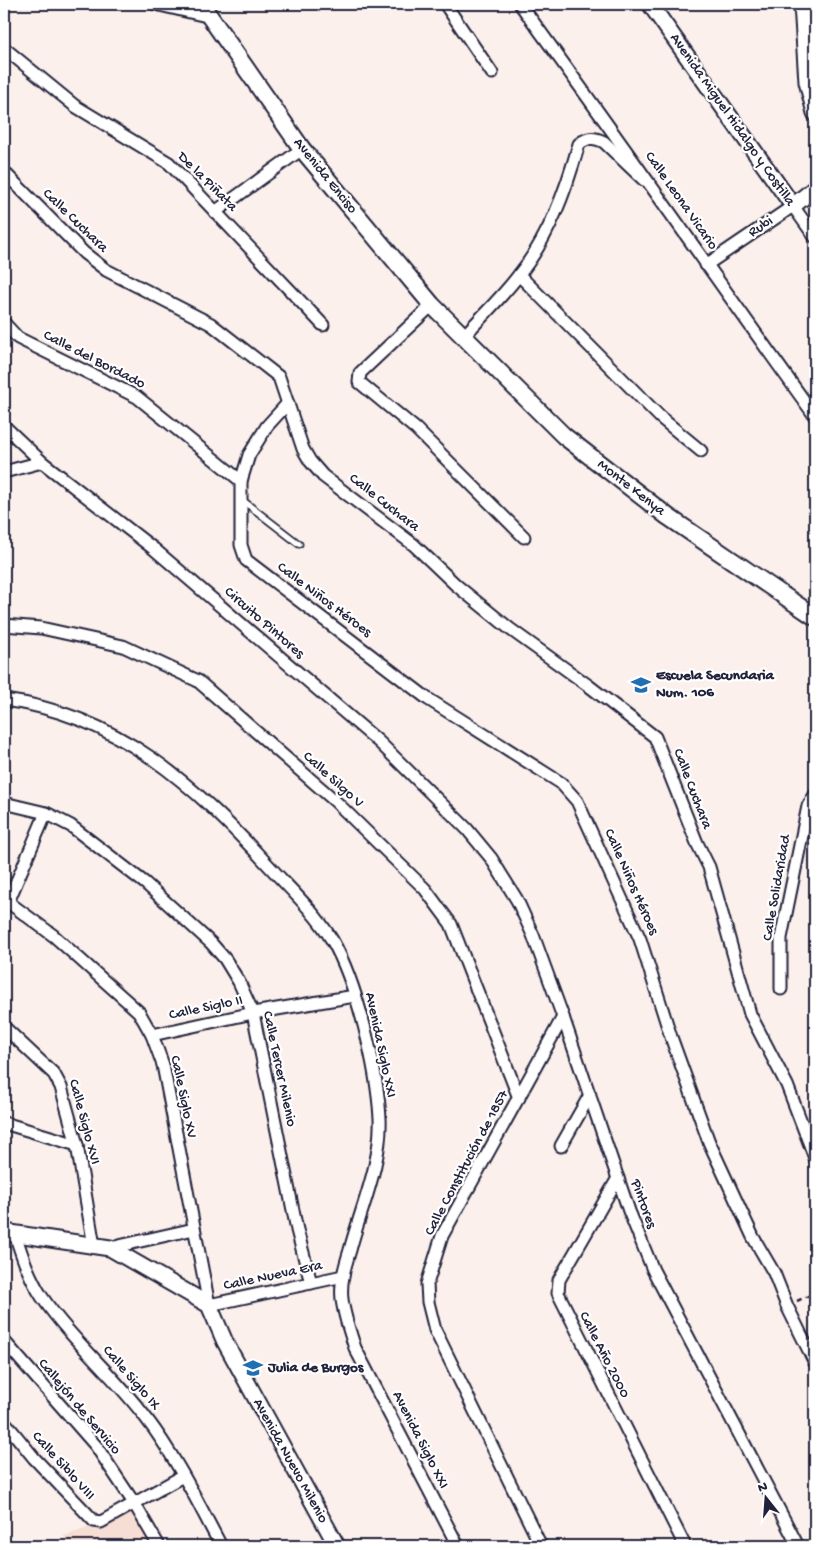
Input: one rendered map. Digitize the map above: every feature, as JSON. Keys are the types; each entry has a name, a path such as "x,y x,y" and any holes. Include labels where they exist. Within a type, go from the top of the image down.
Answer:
{"main road":[{"name":"Avenida Enciso","path":"206,10 302,149 432,305 464,336"},
{"name":"Monte Kenya","path":"464,336 564,436 667,516 815,617"}],"street":[{"path":"155,4 206,10"},
{"path":"445,4 492,73"},
{"name":"Avenida Miguel Hidalgo y Costilla","path":"650,4 815,237"},
{"path":"802,4 807,82 815,113"},
{"name":"Calle Leona Vicario","path":"522,5 651,183 706,265 815,416"},
{"name":"De la Piñata","path":"4,48 75,106 169,162 323,325"},
{"path":"464,336 519,275 561,201 579,144 586,138 596,138 604,142 640,179 651,183"},
{"path":"215,212 302,149"},
{"name":"Calle Cuchara","path":"4,172 84,253 106,270 211,324 279,377 303,449 310,461 324,476 414,545 456,585 510,630 590,686 655,737 716,887 750,1014 786,1085 815,1158"},
{"name":"Rubi","path":"706,265 793,206 815,188"},
{"path":"519,275 661,418 701,452"},
{"path":"432,305 360,373 359,382 416,429 524,537"},
{"name":"Calle del Bordado","path":"4,323 18,338 137,397 241,481"},
{"path":"241,499 241,481 254,448 267,426 288,403"},
{"name":"Circuito Pintores","path":"4,426 42,462 154,550 379,742 467,829 490,858"},
{"path":"4,472 42,462"},
{"name":"Calle Niños Héroes","path":"241,499 242,552 246,560 428,699 561,783 577,801 640,939 671,1037 709,1142 753,1237 774,1273 787,1306 815,1363"},
{"name":"Calle Silgo V","path":"4,625 41,628 123,646 198,681 334,800 426,889 451,924 519,1098"},
{"name":"Avenida Siglo XXI","path":"4,700 69,714 117,735 150,755 190,788 252,848 313,914 332,940 355,996 371,1061 380,1119 376,1154 343,1276 342,1298 347,1324 355,1348 458,1546"},
{"name":"Calle Solidaridad","path":"781,989 780,938 808,806 815,795"},
{"name":"Calle Tercer Milenio","path":"4,803 46,813 71,826 145,883 210,943 239,982 253,1013 297,1230 311,1283"},
{"path":"6,902 46,813"},
{"name":"Pintores","path":"490,858 517,900 533,935 590,1094 629,1211 653,1270 798,1546"},
{"name":"Calle Siglo XV","path":"6,902 54,936 139,1012 152,1035 163,1065 209,1305"},
{"name":"Calle Siglo II","path":"152,1035 253,1013 355,996"},
{"name":"Calle Constitución de 1857","path":"541,1546 435,1330 428,1302 427,1284 431,1265 442,1236 563,1017"},
{"name":"Calle Siglo XVI","path":"4,1027 58,1080 77,1145 94,1246"},
{"path":"561,1146 590,1094"},
{"path":"4,1123 77,1145"},
{"name":"Calle Año 2000","path":"618,1178 559,1280 558,1293 685,1546"},
{"path":"9,1233 110,1248 194,1229"},
{"name":"Calle Siglo IX","path":"9,1233 42,1296 67,1329 147,1419 183,1476 221,1546"},
{"path":"110,1248 209,1305"},
{"name":"Calle Nueva Era","path":"209,1305 343,1276"},
{"name":"Avenida Nuevo Milenio","path":"209,1305 225,1342 337,1546"},
{"name":"Callejón de Servicio","path":"4,1341 96,1446 134,1503 159,1546"},
{"name":"Calle Siblo VIII","path":"4,1422 34,1458 94,1521 101,1522 183,1476"}],"lane":[{"path":"241,499 299,544"}],"path":[{"path":"787,1306 815,1293"}],"shaded area":[{"path":"136,1511 157,1546 69,1546 64,1536"}],"place":[{"name":"Escuela Secundaria Num. 106","path":"641,685"},
{"name":"Julia de Burgos","path":"253,1368"}]}
